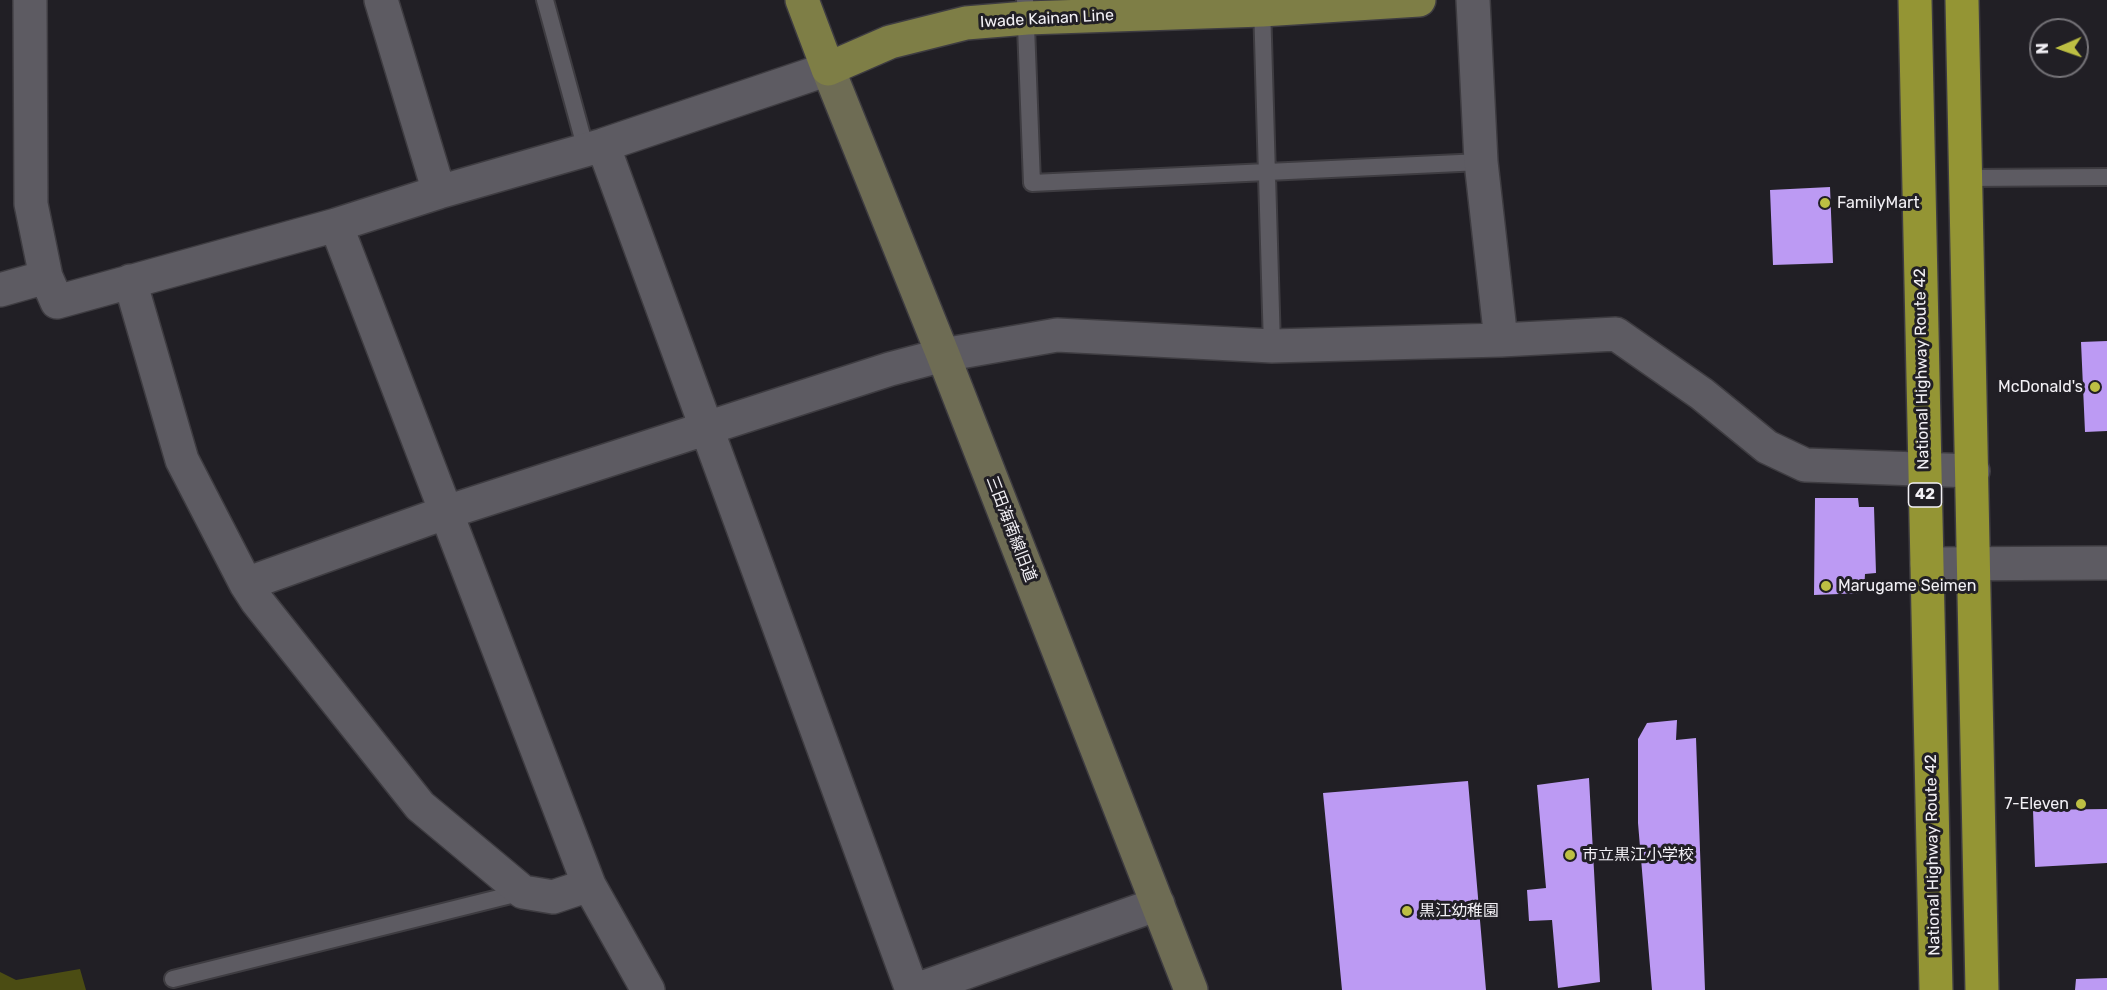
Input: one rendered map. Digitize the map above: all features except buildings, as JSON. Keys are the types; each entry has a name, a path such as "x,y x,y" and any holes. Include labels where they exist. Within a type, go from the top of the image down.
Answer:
{"highway":[{"name":"National Highway Route 42","path":"1915,0 1936,990"},
{"path":"1962,0 1982,990"}],"main road":[{"path":"802,0 828,69"},
{"name":"Iwade Kainan Line","path":"828,69 890,42 1026,9 1419,0"}],"street":[{"path":"30,0 31,204 46,277 57,302 336,225 439,192 594,148 828,69"},
{"path":"381,0 439,192"},
{"path":"1473,0 1480,162 1501,340"},
{"name":"三田海南線旧道","path":"828,69 943,355 1191,990"},
{"path":"594,148 707,428 914,990 1158,904"},
{"path":"336,225 589,885 648,990"},
{"path":"0,290 46,277"},
{"path":"130,281 182,460 257,601 420,806 523,892 554,897 589,885"},
{"path":"246,584 447,512 890,369 943,355 1057,335 1272,346 1501,340 1617,334 1702,394 1767,447 1805,465 1972,471"},
{"path":"1927,564 2107,563"}],"lane":[{"path":"545,0 594,148"},
{"path":"1262,5 1272,346"},
{"path":"1026,9 1032,183 1480,162"},
{"path":"1966,178 2107,177"},
{"path":"173,979 523,892"}],"shaded area":[{"path":"80,969 86,990 0,990 0,972 16,980"}],"place":[{"name":"FamilyMart","path":"1825,203"},
{"name":"McDonald's","path":"2095,387"},
{"name":"Marugame Seimen","path":"1826,586"},
{"name":"7-Eleven","path":"2081,804"},
{"name":"市立黒江小学校","path":"1570,855"},
{"name":"黒江幼稚園","path":"1407,911"}]}
